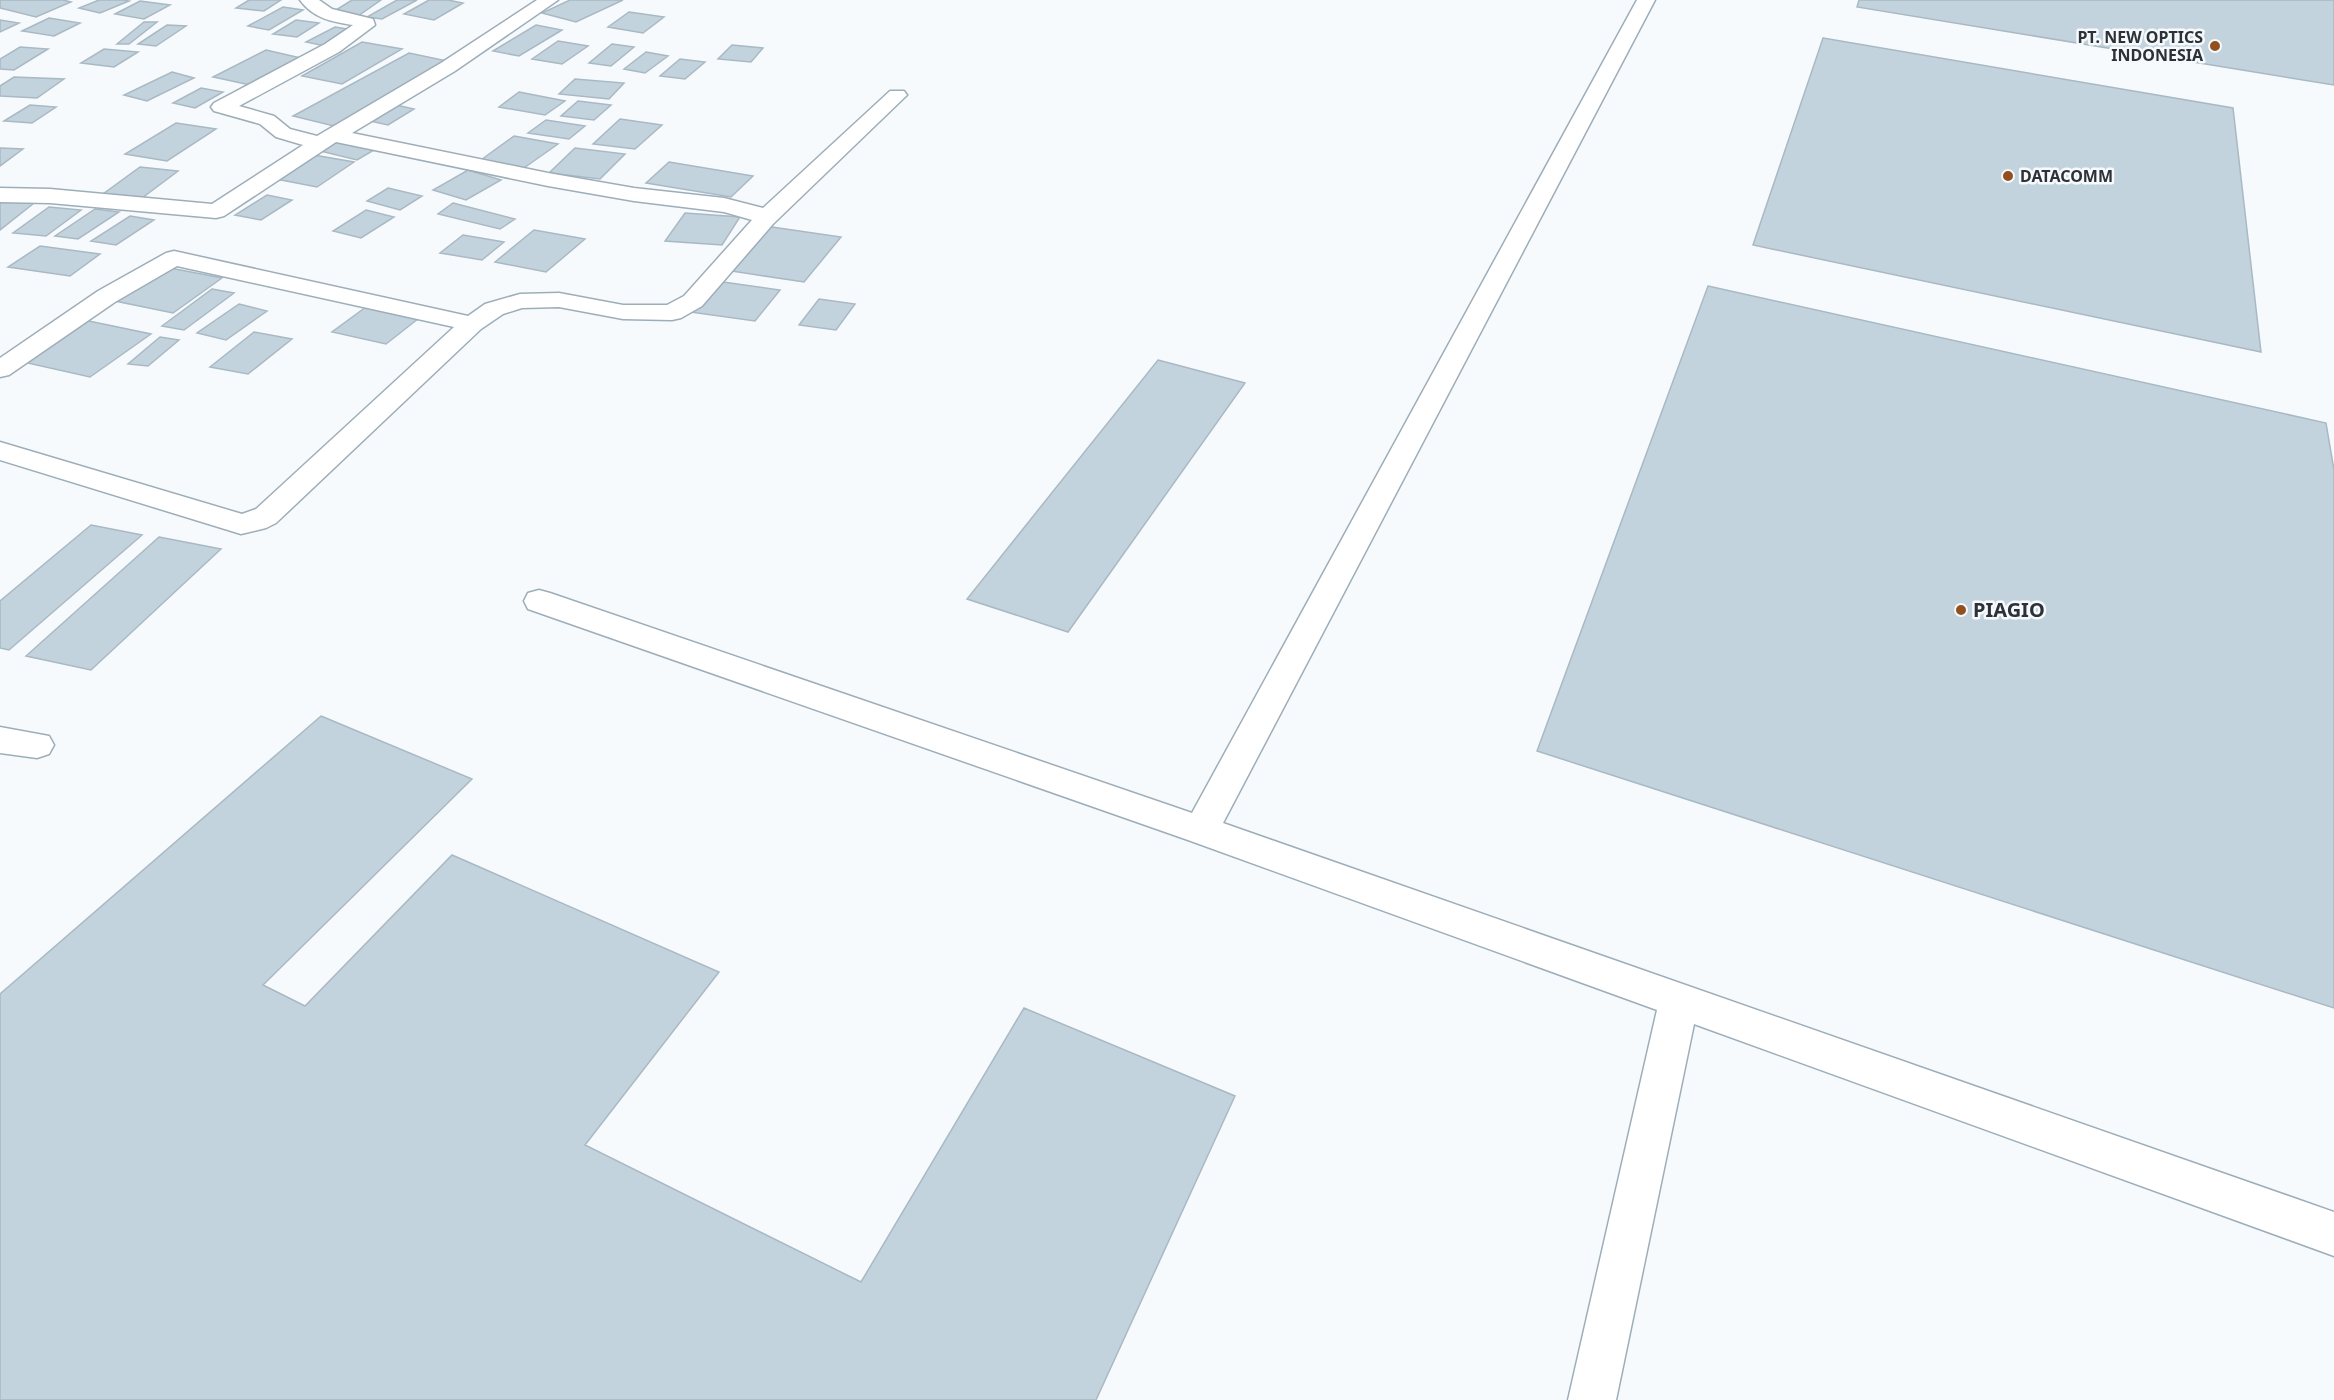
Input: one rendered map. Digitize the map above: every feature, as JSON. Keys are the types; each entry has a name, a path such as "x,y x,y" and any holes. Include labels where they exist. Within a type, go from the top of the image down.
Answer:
{"street":[{"path":"309,0 318,11 361,21 366,25 332,48 221,107 267,120 283,133 663,198 725,206 750,211 765,219"},
{"path":"0,195 50,196 216,211 326,139 448,67 549,0"},
{"path":"1201,830 1646,0"},
{"path":"0,451 241,524 256,522 266,516 472,324 494,309 520,301 558,300 623,312 672,313 693,301 765,219 897,95"},
{"path":"0,369 38,345 108,294 174,258 472,324"},
{"path":"538,601 1201,830 2334,1234"},
{"path":"0,740 37,745"},
{"path":"1592,1400 1679,1001"}],"building":[{"path":"0,0 71,2 36,17 0,8"},
{"path":"99,0 129,1 100,13 79,8"},
{"path":"249,0 281,0 264,11 236,8"},
{"path":"352,0 381,0 358,16 331,13"},
{"path":"397,0 417,0 382,19 367,17"},
{"path":"429,0 463,3 434,20 404,14"},
{"path":"570,0 623,0 576,22 542,13"},
{"name":"PT. NEW OPTICS INDONESIA","path":"1859,0 2334,0 2334,85 1857,7"},
{"path":"140,1 170,5 144,19 115,14"},
{"path":"283,7 303,10 269,30 248,26"},
{"path":"629,12 664,17 643,33 608,27"},
{"path":"49,18 80,23 54,36 22,31"},
{"path":"0,20 19,23 0,32"},
{"path":"296,20 319,23 297,37 273,34"},
{"path":"144,22 157,22 129,44 117,44"},
{"path":"167,25 186,26 156,46 138,44"},
{"path":"536,25 562,30 519,56 493,51"},
{"path":"335,27 353,30 325,46 306,42"},
{"name":"DATACOMM","path":"1823,38 2233,108 2261,352 1753,245"},
{"path":"558,41 588,46 562,64 532,59"},
{"path":"362,42 402,49 342,84 302,76"},
{"path":"612,44 634,47 611,66 589,63"},
{"path":"732,45 763,48 751,62 718,59"},
{"path":"20,47 48,49 14,70 0,69 0,59"},
{"path":"104,49 138,52 114,67 81,63"},
{"path":"266,50 301,58 250,85 213,77"},
{"path":"646,52 668,56 645,73 624,69"},
{"path":"409,53 452,62 338,127 293,116"},
{"path":"680,59 705,62 685,79 660,76"},
{"path":"172,72 194,78 147,101 124,95"},
{"path":"14,77 64,79 37,98 0,96 0,86"},
{"path":"575,79 624,83 609,99 559,94"},
{"path":"201,88 223,92 195,108 173,103"},
{"path":"519,92 565,101 545,115 499,107"},
{"path":"578,101 611,105 594,120 561,116"},
{"path":"392,104 414,109 388,125 365,120"},
{"path":"30,105 56,107 32,123 4,121"},
{"path":"620,119 662,125 635,149 593,144"},
{"path":"546,120 585,126 569,139 528,133"},
{"path":"176,123 216,129 167,161 125,154"},
{"path":"514,136 558,144 521,170 478,162"},
{"path":"329,139 374,150 357,160 312,149"},
{"path":"0,148 23,149 0,166"},
{"path":"575,148 625,154 600,179 549,173"},
{"path":"308,154 354,162 317,187 271,178"},
{"path":"669,162 753,176 731,197 646,183"},
{"path":"140,167 178,171 142,198 103,194"},
{"path":"468,170 501,180 466,200 433,190"},
{"path":"388,188 422,196 400,210 367,201"},
{"path":"267,195 292,200 261,220 235,215"},
{"path":"0,198 38,200 0,230"},
{"path":"453,203 515,219 500,229 438,214"},
{"path":"49,207 81,210 46,236 13,233"},
{"path":"95,209 119,212 78,239 55,236"},
{"path":"366,210 394,217 361,238 333,231"},
{"path":"685,213 740,217 722,245 665,241"},
{"path":"130,216 154,220 116,245 91,241"},
{"path":"765,226 841,237 804,282 725,270"},
{"path":"534,230 585,239 546,272 495,262"},
{"path":"463,235 504,242 482,260 440,253"},
{"path":"40,246 100,254 70,276 8,267"},
{"path":"165,267 222,278 173,313 115,301"},
{"path":"716,281 780,290 755,321 690,312"},
{"name":"PIAGIO","path":"1708,286 2326,423 2334,470 2334,1008 1537,751"},
{"path":"212,289 234,293 184,330 162,326"},
{"path":"819,299 855,304 836,330 799,325"},
{"path":"239,304 267,311 226,340 197,333"},
{"path":"366,307 418,319 386,344 332,332"},
{"path":"84,320 151,334 90,377 23,362"},
{"path":"254,332 292,339 248,374 210,367"},
{"path":"160,337 179,340 148,366 128,364"},
{"path":"1158,360 1245,383 1068,632 967,599"},
{"path":"91,525 142,535 9,650 0,648 0,601"},
{"path":"159,537 221,549 91,670 26,656"},
{"path":"321,716 472,779 263,985 305,1006 452,855 719,972 585,1145 861,1282 1024,1008 1235,1096 1096,1400 0,1400 0,994"}],"place":[{"name":"PT. NEW OPTICS INDONESIA","path":"2215,46"},
{"name":"DATACOMM","path":"2008,176"},
{"name":"PIAGIO","path":"1961,610"}]}
